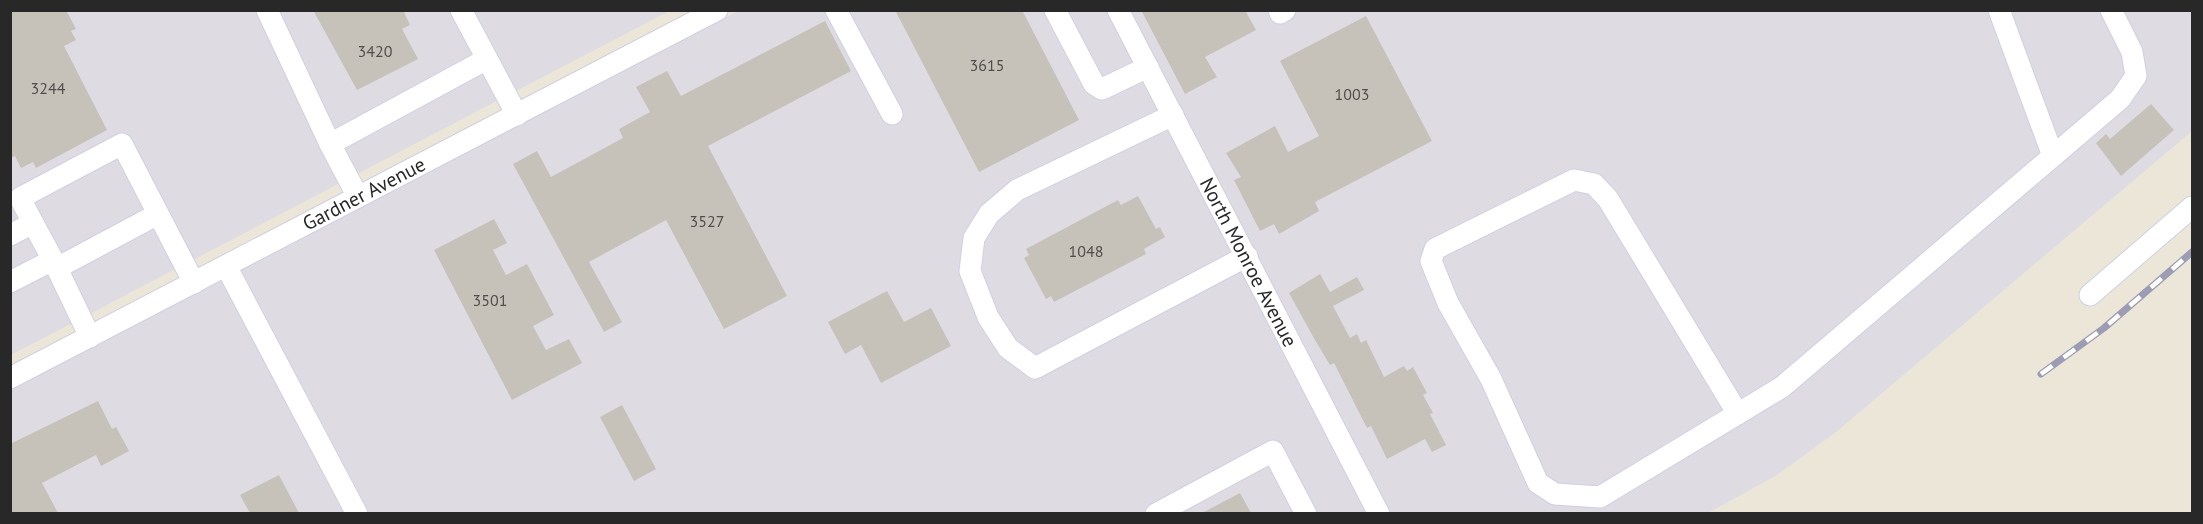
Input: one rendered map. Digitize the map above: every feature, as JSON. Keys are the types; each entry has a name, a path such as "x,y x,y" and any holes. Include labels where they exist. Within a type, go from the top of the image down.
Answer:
{"street":[{"path":"267,10 330,144 358,197"},
{"path":"461,10 517,115"},
{"name":"Gardner Avenue","path":"10,378 717,10"},
{"path":"836,10 892,114"},
{"path":"1055,10 1094,84 1102,89 1148,67"},
{"name":"North Monroe Avenue","path":"1118,10 1379,513"},
{"path":"1279,10 1280,13 1285,10"},
{"path":"1999,10 2053,156"},
{"path":"1738,414 1608,199 1594,184 1574,180 1435,249 1431,261 1448,303 1491,379 1538,483 1555,494 1600,497 1738,414 1782,387 2120,99 2136,76 2132,52 2111,10"},
{"path":"330,144 488,59"},
{"path":"1173,115 1017,190 989,214 974,238 970,271 988,317 1008,348 1035,368 1247,256"},
{"path":"90,337 20,198 122,144 194,283"},
{"path":"2090,295 2193,207"},
{"path":"10,282 55,264 158,214"},
{"path":"10,234 33,223"},
{"path":"226,266 357,513"},
{"path":"1156,513 1274,451 1306,513"}],"shaded area":[{"path":"11,11 669,11 11,355"},
{"path":"738,11 2192,11 2192,131 1836,432 1777,475 1708,513 11,514 11,390"}],"building":[{"path":"10,10 66,10 76,29 71,31 76,40 64,46 107,130 36,168 33,162 21,168 15,156 10,158"},
{"path":"313,10 403,10 410,25 402,29 418,59 357,90"},
{"path":"895,10 1022,10 1079,120 979,172"},
{"path":"1141,10 1245,10 1256,30 1205,57 1217,77 1185,94"},
{"path":"1366,16 1432,141 1315,202 1319,211 1279,234 1274,224 1260,231 1234,180 1241,177 1226,153 1275,126 1288,152 1319,136 1280,61"},
{"path":"825,21 851,71 708,146 787,296 724,329 666,220 589,262 622,322 604,332 513,164 537,151 551,177 623,138 619,129 650,112 636,87 667,71 681,96"},
{"path":"2151,104 2174,130 2121,176 2096,143 2106,134 2110,139"},
{"path":"1138,196 1156,229 1160,227 1165,237 1144,249 1146,254 1054,302 1051,296 1046,299 1024,258 1029,255 1026,249 1118,200 1121,205"},
{"path":"494,219 507,243 493,250 506,275 527,264 554,315 533,326 546,350 569,339 582,363 512,400 434,250"},
{"path":"1320,274 1330,292 1357,277 1364,290 1333,306 1350,338 1357,334 1361,343 1366,340 1384,377 1404,366 1407,371 1413,367 1427,393 1423,395 1446,445 1432,452 1425,439 1387,459 1371,426 1367,428 1334,363 1330,365 1289,293"},
{"path":"887,291 904,322 931,308 951,346 881,383 861,345 845,354 828,322"},
{"path":"98,401 112,429 116,427 129,451 101,466 96,455 42,483 58,513 10,513 10,444"},
{"path":"622,405 656,469 634,481 600,417"},
{"path":"279,475 299,513 250,513 240,495"},
{"path":"1240,493 1251,513 1202,513"}],"railway":[{"path":"2041,374 2104,328 2192,252"}]}
